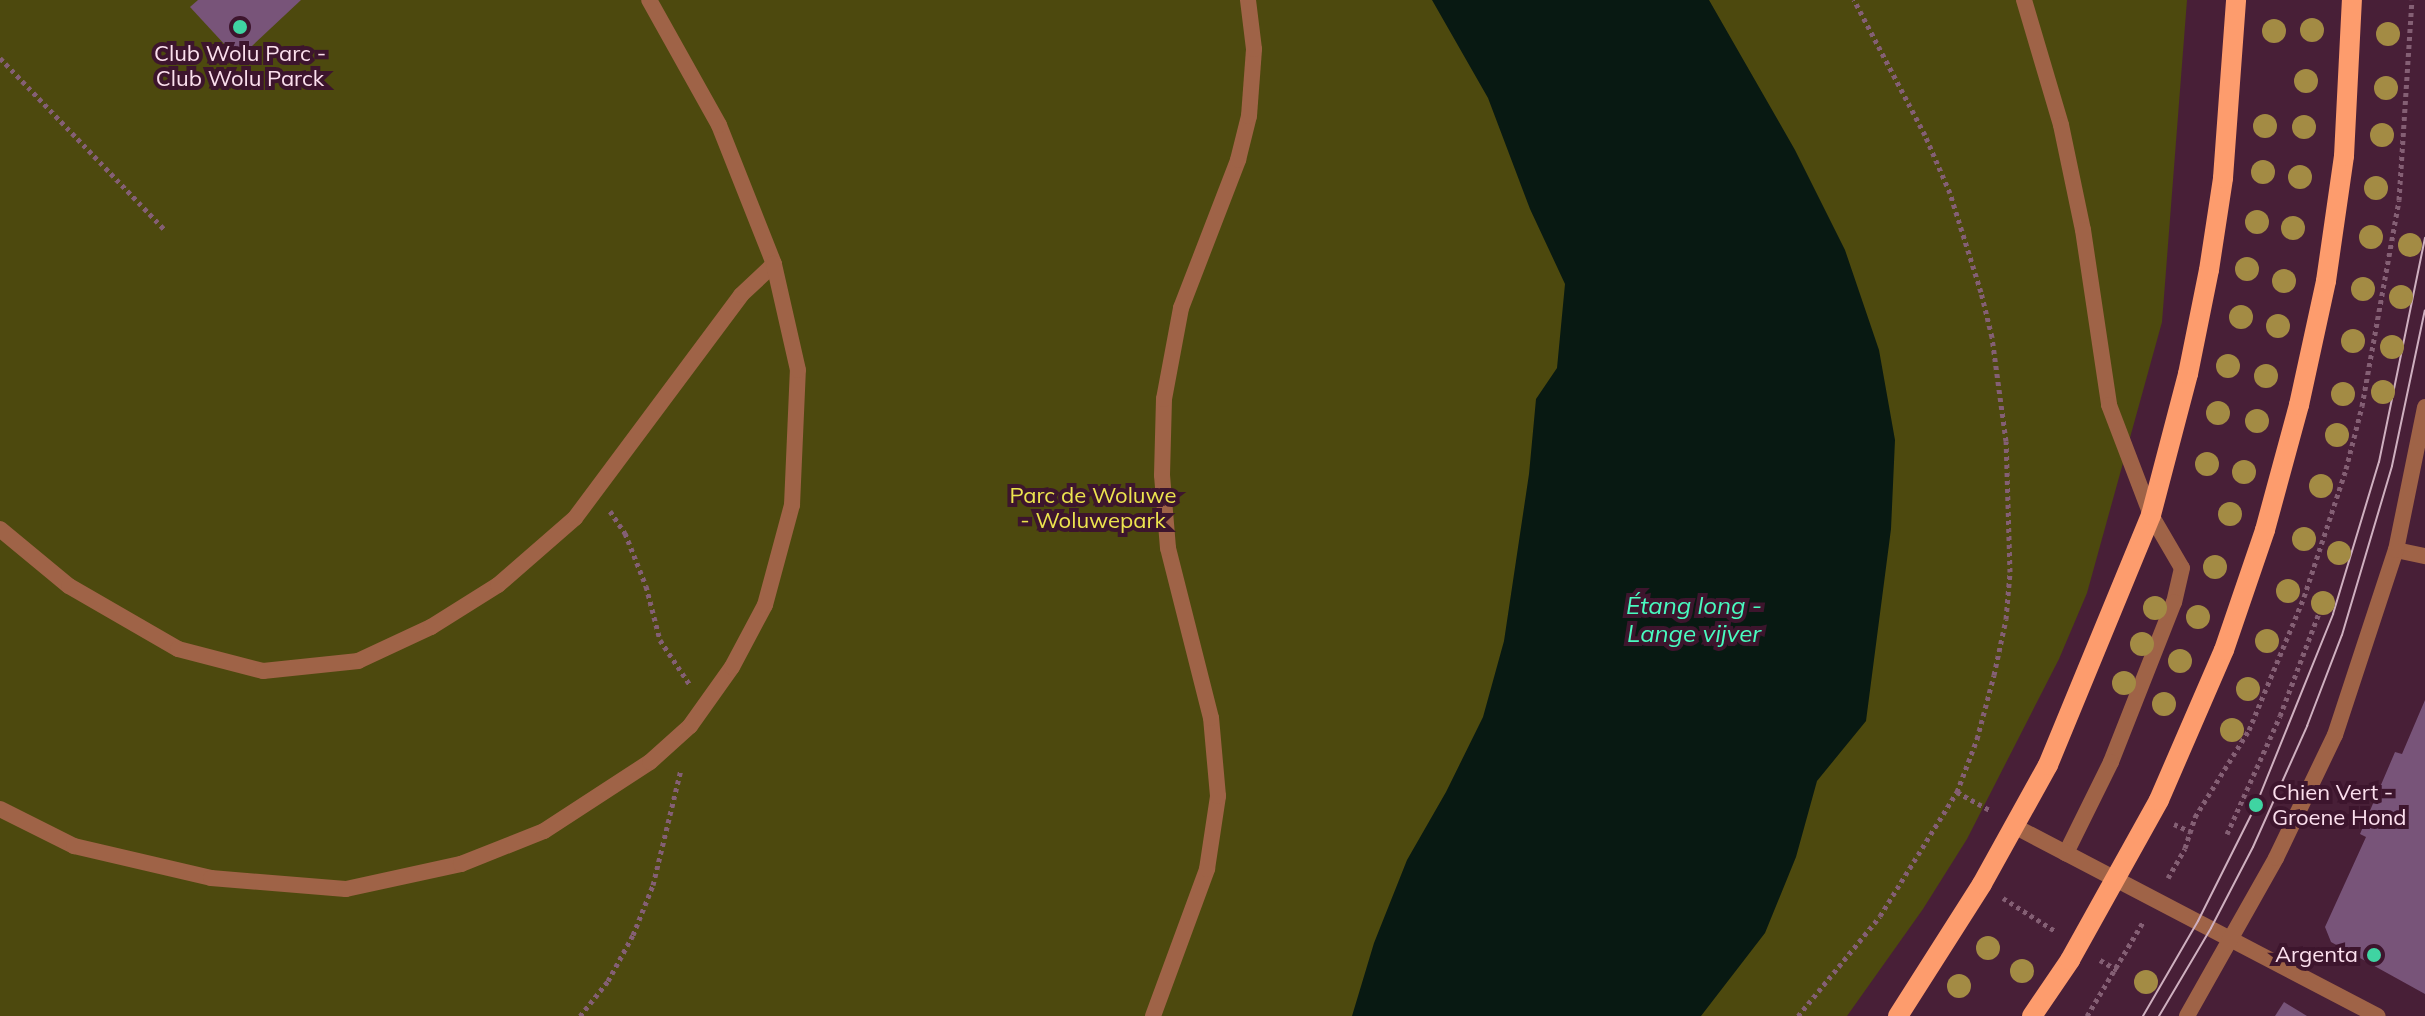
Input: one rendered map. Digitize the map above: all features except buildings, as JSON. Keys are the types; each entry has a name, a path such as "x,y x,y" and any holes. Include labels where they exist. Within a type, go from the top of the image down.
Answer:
{"main road":[{"path":"1898,1016 2016,827 2069,718 2151,515 2188,374 2209,270 2223,178 2236,0"},
{"path":"2032,1016 2078,946 2159,800 2224,650 2265,530 2299,405 2326,281 2344,156 2352,0"}],"street":[{"path":"0,809 74,846 211,878 346,889 461,864 544,831 650,762 690,726 732,667 765,605 792,505 798,370 774,264 719,125 649,0"},
{"path":"1153,1016 1207,869 1218,796 1211,718 1168,548 1162,475 1164,399 1181,308 1238,160 1249,116 1254,49 1248,0"},
{"path":"2024,0 2061,125 2091,277 2109,405 2151,515 2182,568 2174,602 2106,773 2066,853"},
{"path":"0,529 69,586 178,649 263,671 358,661 431,627 498,585 575,518 741,295 774,264"},
{"path":"2187,1016 2276,858 2335,735 2396,550 2425,407"},
{"path":"2396,550 2425,556"},
{"path":"2016,827 2378,1016"}],"path":[{"path":"1798,1016 1880,916 1957,792 1977,739 2006,619 2011,526 2001,399 1992,337 1950,193 1913,111 1854,0"},
{"path":"2177,862 2195,817 2249,730 2268,686 2304,597 2346,469 2362,406 2399,200 2412,0"},
{"path":"0,58 165,230"},
{"path":"596,490 625,533 646,586 660,640 672,663 705,705"},
{"path":"2227,834 2280,716 2320,610"},
{"path":"580,1016 608,981 633,935 653,885 690,726"},
{"path":"1957,792 1990,810"},
{"path":"1982,884 2117,970"},
{"path":"2087,1016 2138,931"}],"green space":[{"name":"Parc de Woluwe - Woluwepark","path":"0,0 2187,0 2162,322 2087,593 2059,659 1967,839 1923,909 1847,1016 0,1016"}],"water":[{"name":"Étang long - Lange vijver","path":"1432,0 1709,0 1795,150 1845,250 1879,350 1895,440 1891,529 1866,721 1817,781 1796,857 1765,933 1701,1016 1352,1016 1374,943 1407,860 1446,792 1483,717 1504,641 1529,474 1536,399 1557,368 1565,284 1530,209 1488,98"}],"tram line":[{"path":"2143,1016 2198,921 2256,805 2333,614 2379,462 2425,238"},
{"path":"2159,1016 2211,928 2253,847 2307,726 2342,635 2392,466 2425,310"}],"place":[{"name":"Club Wolu Parc - Club Wolu Parck","path":"240,27"},
{"name":"Chien Vert - Groene Hond","path":"2256,805"},
{"name":"Argenta","path":"2374,955"}]}
